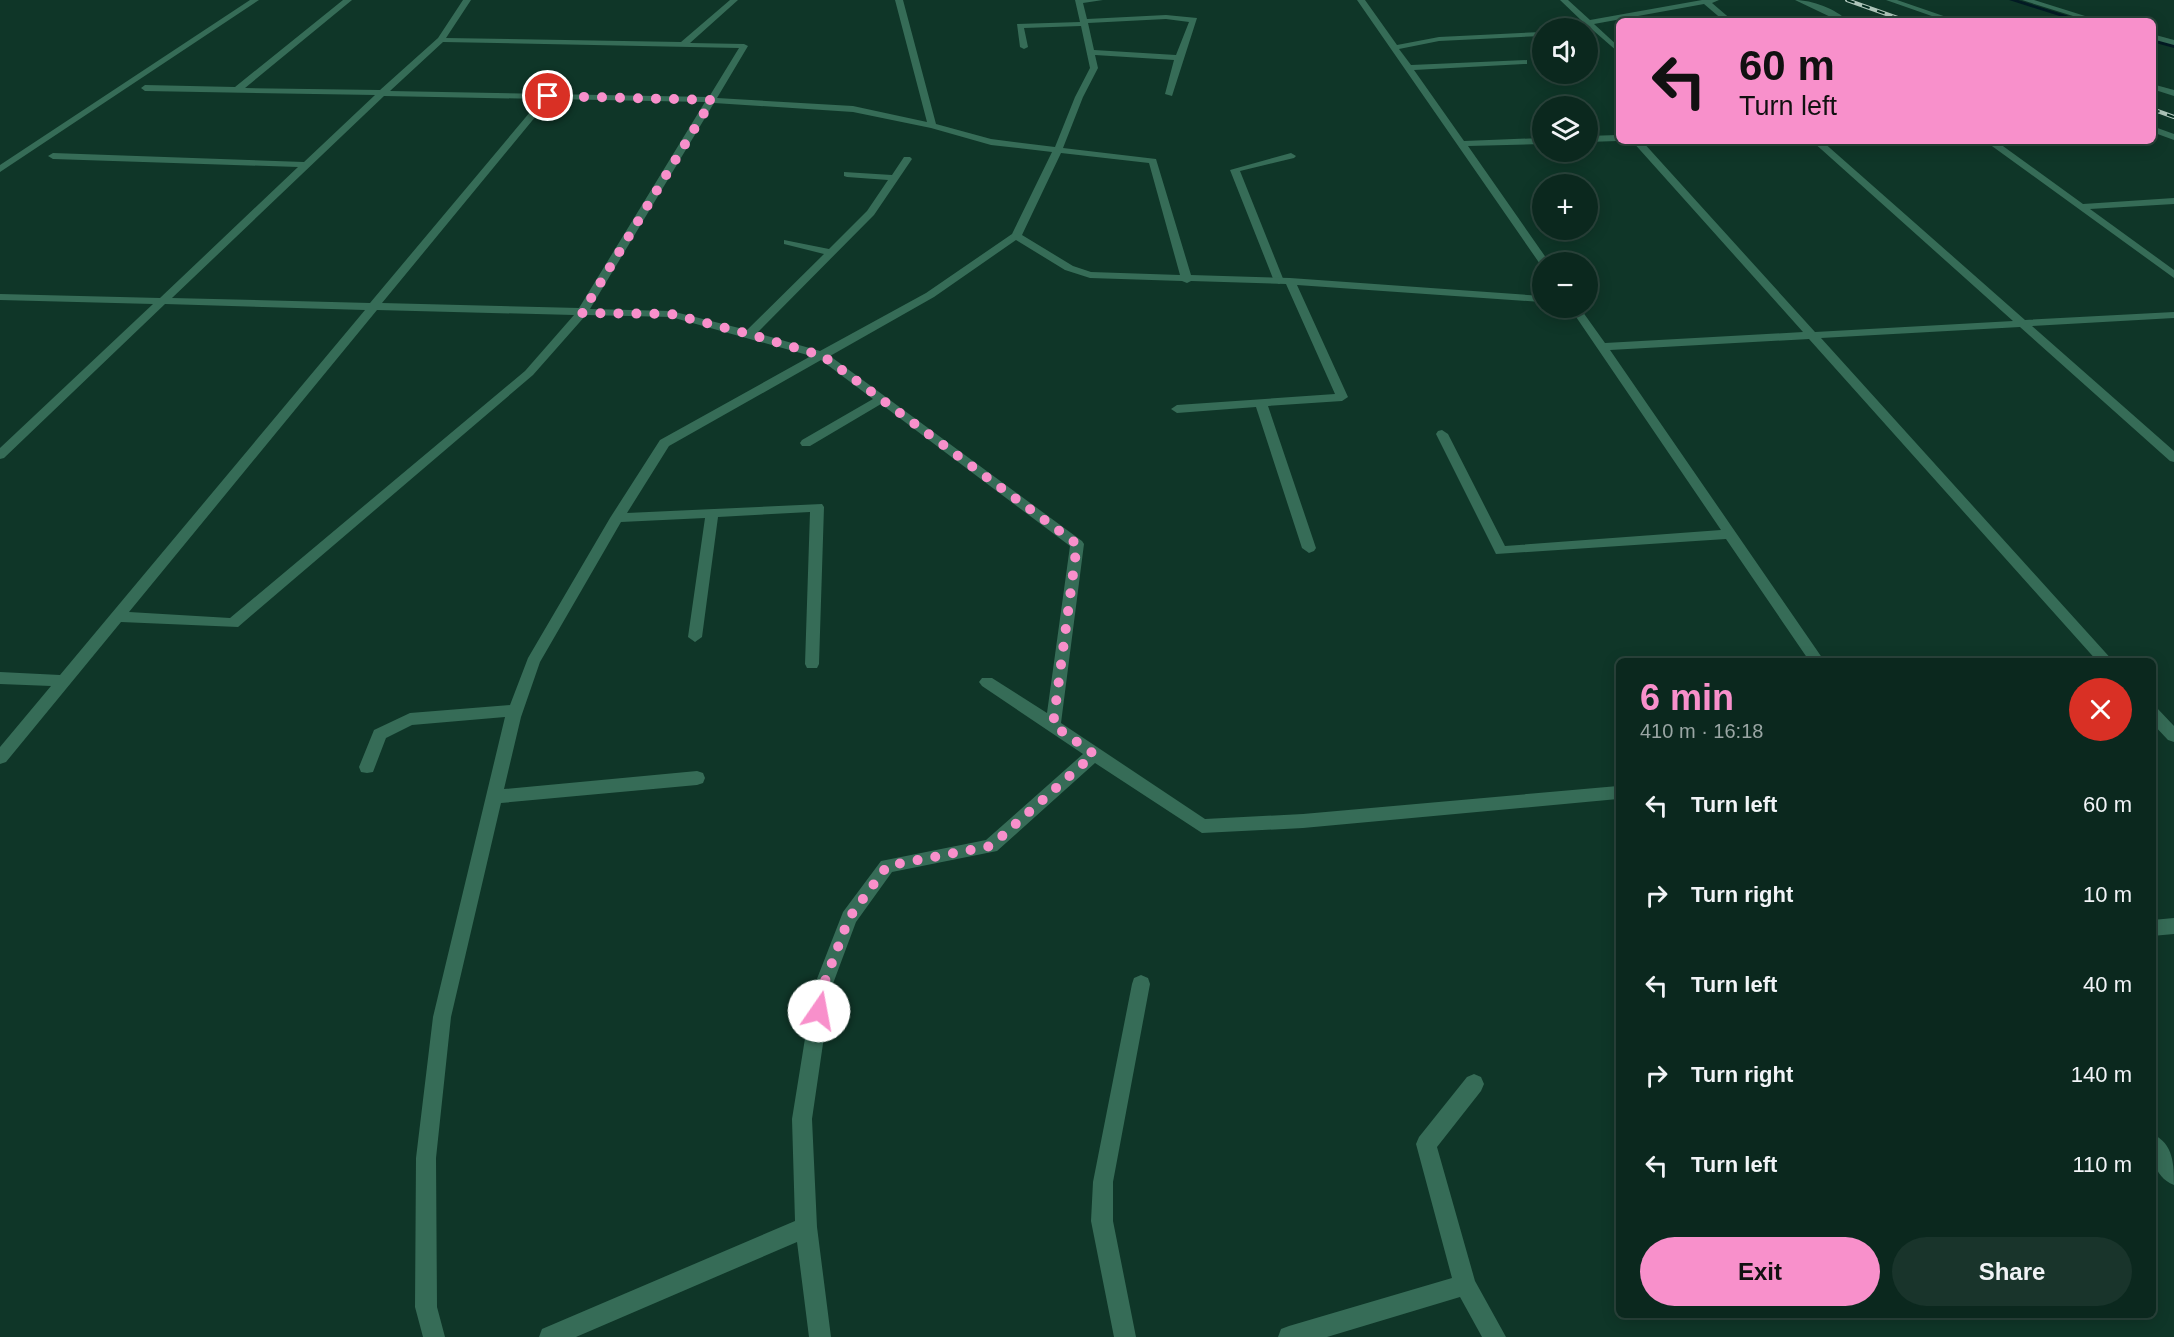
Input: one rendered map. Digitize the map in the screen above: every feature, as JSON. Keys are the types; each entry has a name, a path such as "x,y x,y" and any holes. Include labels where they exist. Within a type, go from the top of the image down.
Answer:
{"street":[{"path":"0,169 255,0"},
{"path":"237,90 348,0"},
{"path":"0,455 441,39 467,0"},
{"path":"683,45 734,0"},
{"path":"899,0 932,126"},
{"path":"434,1337 426,1307 426,1158 441,1029 515,710 533,662 617,518 664,443 930,295 1016,236 1058,150 1079,97 1094,68 1080,0 1099,0"},
{"path":"1361,0 1537,252"},
{"path":"1564,0 1585,18"},
{"path":"1598,21 1715,0"},
{"path":"1799,0 1840,18"},
{"path":"1890,0 1944,18"},
{"path":"2026,0 2087,18"},
{"path":"1706,3 1725,18"},
{"path":"1023,47 1020,26 1166,16 1194,20 1179,58 1169,94"},
{"path":"1598,30 1616,48"},
{"path":"1394,48 1439,39 1532,34"},
{"path":"2156,37 2174,43"},
{"path":"117,617 233,623 529,373 582,313 744,46 441,39"},
{"path":"1091,52 1179,58"},
{"path":"1408,69 1524,62"},
{"path":"2156,87 2174,93"},
{"path":"145,88 712,100 853,109 932,126 991,142 1153,161 1187,280"},
{"path":"0,758 548,96"},
{"path":"2156,130 2174,137"},
{"path":"1598,139 1616,138"},
{"path":"1461,144 1532,141"},
{"path":"1640,144 2103,658"},
{"path":"1820,144 2174,458"},
{"path":"1994,144 2174,275"},
{"path":"53,156 308,165"},
{"path":"1177,409 1342,397 1285,281 1235,170 1291,156"},
{"path":"749,334 871,213 907,159"},
{"path":"847,174 894,178"},
{"path":"2081,207 2174,201"},
{"path":"1016,236 1069,268 1090,275 1187,280 1285,281 1532,298"},
{"path":"788,242 831,252"},
{"path":"0,297 671,314 823,356 1077,544 1053,725"},
{"path":"1601,347 2174,315"},
{"path":"1582,318 1815,658"},
{"path":"806,443 881,399"},
{"path":"1261,403 1309,548"},
{"path":"1442,434 1502,551 1731,534"},
{"path":"617,518 817,507 812,664"},
{"path":"695,637 712,513"},
{"path":"0,678 64,681"},
{"path":"987,682 1202,826 1315,820 1616,794"},
{"path":"367,767 380,734 410,719 515,710"},
{"path":"2156,716 2174,736"},
{"path":"820,1337 806,1227 802,1119 822,989 849,918 887,866 991,846 1094,754"},
{"path":"494,797 698,778"},
{"path":"2156,928 2174,926"},
{"path":"1125,1337 1102,1221 1103,1182 1141,984"},
{"path":"1474,1084 1426,1144 1465,1285 1495,1337"},
{"path":"2156,1150 2174,1175"},
{"path":"550,1337 806,1227"},
{"path":"1289,1337 1465,1285"}],"waterway":[{"path":"2012,0 2072,18"},
{"path":"2156,41 2174,46"}],"railway":[{"path":"1847,0 1898,18"},
{"path":"2156,110 2174,117"}],"route":[{"path":"548,96 712,100 582,313 671,314 823,356 1077,544 1053,725 1094,754 991,846 887,866 849,918 822,989 819,1011"}]}
